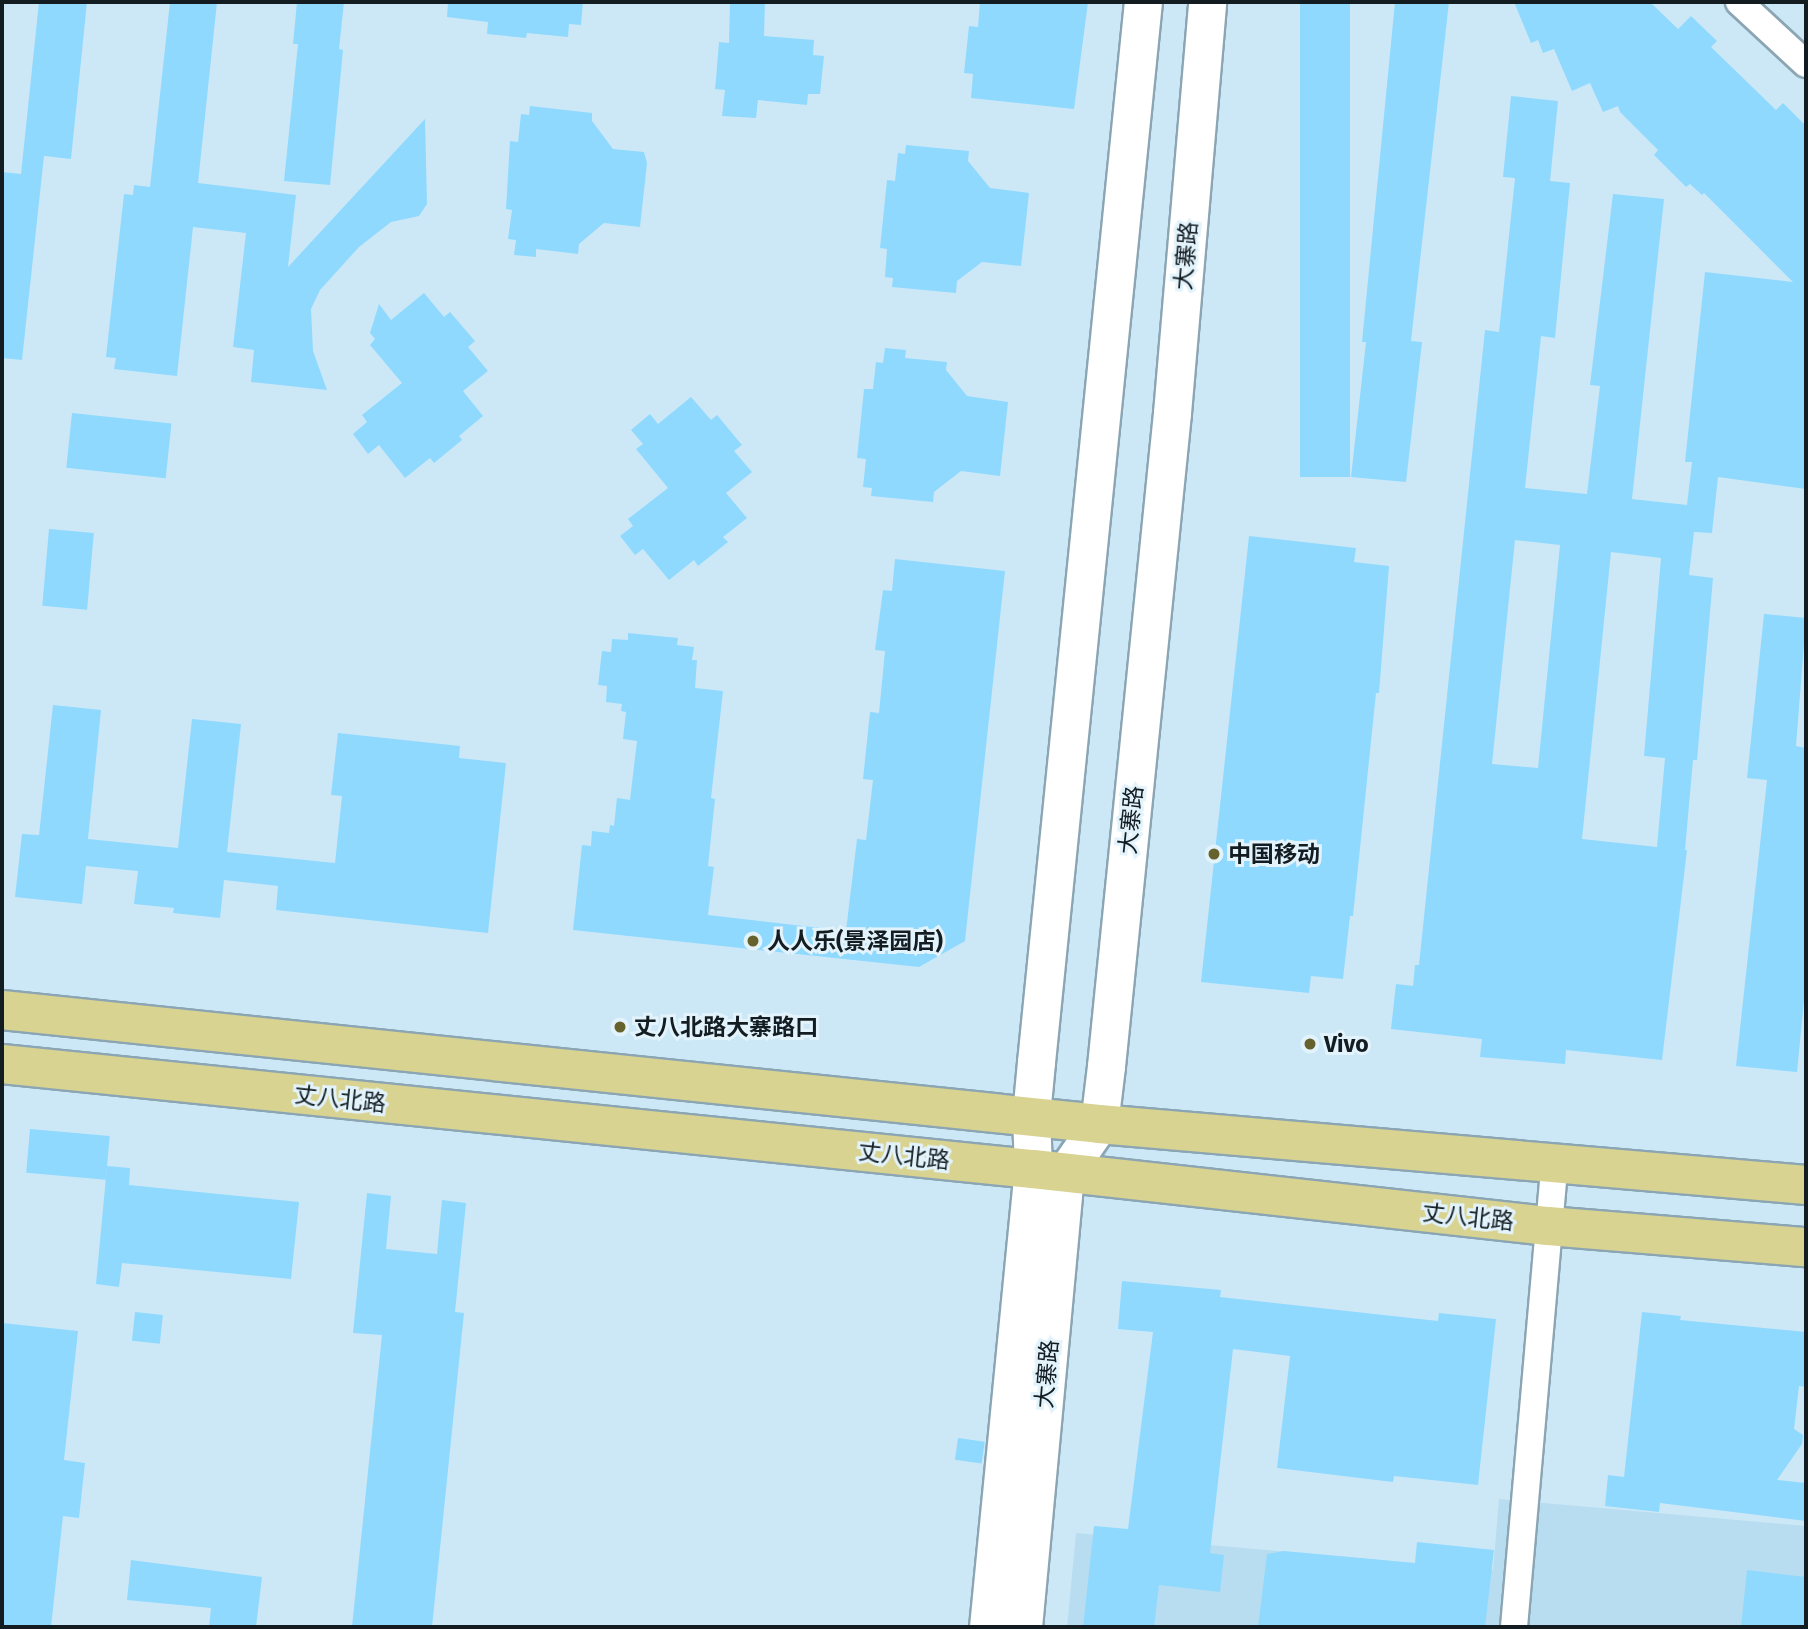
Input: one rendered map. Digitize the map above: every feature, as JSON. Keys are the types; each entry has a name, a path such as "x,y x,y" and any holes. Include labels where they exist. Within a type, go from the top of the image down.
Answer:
{"main road":[{"name":"大寨路","path":"1023,1627 1049,1171 1031,1115 1143,2"},
{"name":"大寨路","path":"988,1627 1049,1171 1099,1124 1172,413 1207,2"},
{"path":"2,1010 1099,1124 1555,1161 1806,1185"},
{"name":"丈八北路","path":"2,1064 1049,1171 1548,1226 1806,1247"}],"street":[{"path":"1739,2 1806,64"},
{"path":"1514,1627 1527,1504 1555,1161"}],"shaded area":[{"path":"1499,1499 1806,1526 1806,1627 1067,1627 1076,1533 1493,1570"}],"building":[{"path":"39,2 87,2 71,159 44,156 22,360 2,358 2,172 21,174"},
{"path":"170,2 217,2 198,183 296,195 288,267 425,119 427,204 419,216 391,222 359,247 320,290 311,309 313,351 327,390 251,382 254,350 233,347 246,233 193,227 177,376 114,369 116,358 106,357 124,194 133,195 134,185 150,187"},
{"path":"297,2 344,2 339,49 343,50 330,185 284,181 298,44 293,44"},
{"path":"448,2 583,2 581,25 569,24 568,37 527,33 526,38 487,34 488,22 447,17"},
{"path":"730,2 765,2 764,36 814,40 813,55 824,56 820,94 808,94 807,105 758,100 756,118 722,116 725,90 715,89 719,42 729,43"},
{"path":"980,2 1088,2 1074,109 971,98 973,74 964,73 969,26 978,27"},
{"path":"1300,2 1350,2 1350,477 1300,477"},
{"path":"1395,2 1449,2 1411,341 1422,342 1406,482 1351,477 1366,342 1362,342"},
{"path":"1514,2 1650,2 1678,29 1691,16 1717,41 1711,47 1776,110 1783,103 1806,126 1806,489 1718,477 1712,533 1694,532 1689,575 1713,578 1697,760 1693,760 1687,850 1662,1060 1566,1050 1565,1064 1480,1057 1482,1039 1391,1029 1396,984 1413,986 1415,965 1419,965 1485,330 1499,332 1515,178 1503,177 1511,96 1558,101 1550,181 1570,183 1555,338 1541,336 1525,488 1587,494 1600,386 1590,385 1613,194 1664,199 1632,499 1687,505 1692,462 1685,462 1705,272 1793,282 1704,193 1702,195 1690,184 1686,187 1654,155 1658,150 1620,112 1618,106 1603,112 1590,83 1572,91 1554,49 1543,53 1538,40 1531,43","holes":["1515,540 1560,545 1538,768 1492,764","1611,552 1661,558 1644,756 1665,758 1657,847 1582,839"]},
{"path":"530,106 592,113 592,121 613,149 644,152 647,163 640,227 604,223 579,244 578,254 536,249 536,257 514,255 516,240 508,239 512,210 506,209 510,141 518,142 521,114 529,115"},
{"path":"906,145 969,151 968,161 990,188 1029,193 1021,266 982,262 957,281 956,293 892,287 893,278 885,277 887,249 880,248 887,180 895,181 898,153 905,154"},
{"path":"424,293 444,317 450,312 475,341 468,347 488,371 463,391 483,416 459,436 462,440 434,463 430,458 405,478 379,445 368,454 353,434 367,422 362,415 402,383 370,345 375,339 370,333 379,304 391,320"},
{"path":"885,348 906,350 905,358 947,362 946,370 967,396 1008,402 1000,476 961,471 934,492 933,502 871,496 872,488 863,487 866,459 857,458 864,389 873,389 876,362 883,363"},
{"path":"691,397 711,420 717,415 742,445 734,451 752,472 726,493 747,518 723,537 728,542 698,566 694,560 669,580 643,549 635,555 620,536 633,526 628,519 668,488 636,449 643,444 631,430 650,414 658,424"},
{"path":"72,413 171,423 166,478 66,468"},
{"path":"49,529 94,533 87,610 42,606"},
{"path":"1249,536 1356,548 1354,562 1389,566 1379,693 1376,693 1353,916 1350,916 1343,979 1311,976 1309,993 1201,982"},
{"path":"895,559 1005,571 965,941 919,967 573,930 582,845 591,846 592,831 609,833 610,825 614,826 617,798 630,800 637,741 623,739 626,712 621,711 622,704 606,702 607,686 598,685 602,651 611,652 612,639 628,640 628,633 678,638 677,645 694,647 692,660 697,660 695,688 723,691 711,798 715,799 708,866 714,867 708,915 846,931 857,839 866,840 873,780 863,779 870,712 879,713 885,651 875,650 883,590 892,591"},
{"path":"1764,614 1806,618 1796,746 1806,748 1806,980 1797,1072 1736,1066 1767,780 1747,778"},
{"path":"53,705 101,710 88,839 178,848 192,719 241,724 227,852 335,863 342,796 331,795 338,733 460,746 459,758 506,763 488,933 276,910 278,886 224,880 220,918 173,913 174,908 134,904 138,871 86,866 82,904 15,897 22,834 39,835"},
{"path":"30,1129 110,1136 106,1180 26,1173"},
{"path":"107,1166 130,1168 129,1185 299,1202 291,1279 122,1263 119,1287 96,1284"},
{"path":"367,1193 391,1196 386,1249 437,1254 442,1200 466,1203 455,1312 464,1313 432,1627 352,1627 382,1335 353,1333"},
{"path":"1122,1281 1221,1290 1220,1297 1438,1321 1439,1313 1496,1319 1478,1485 1394,1476 1393,1482 1277,1468 1290,1356 1233,1349 1210,1553 1224,1555 1220,1592 1159,1585 1154,1627 1083,1627 1094,1526 1128,1529 1153,1332 1118,1329"},
{"path":"135,1312 163,1315 160,1344 132,1341"},
{"path":"1642,1312 1681,1316 1680,1320 1806,1332 1806,1387 1799,1386 1794,1429 1803,1435 1802,1444 1777,1480 1806,1483 1806,1521 1660,1503 1659,1512 1605,1506 1608,1475 1624,1477"},
{"path":"2,1323 78,1331 64,1460 85,1463 79,1518 63,1516 51,1627 2,1627"},
{"path":"958,1438 985,1442 982,1464 955,1460"},
{"path":"1417,1542 1494,1550 1485,1627 1258,1627 1267,1554 1284,1551 1415,1563"},
{"path":"131,1560 262,1577 256,1627 209,1627 211,1608 127,1600"},
{"path":"1747,1570 1806,1577 1806,1627 1741,1627"}],"place":[{"name":"中国移动","path":"1214,854"},
{"name":"人人乐(景泽园店)","path":"753,941"},
{"name":"丈八北路大寨路口","path":"620,1027"},
{"name":"Vivo","path":"1310,1044"}]}
